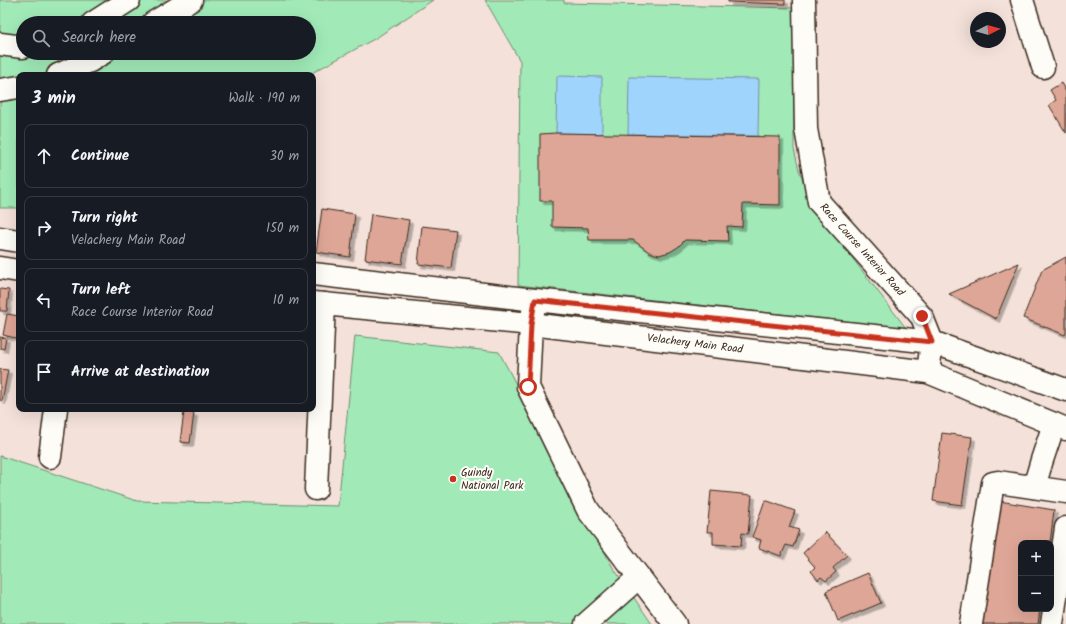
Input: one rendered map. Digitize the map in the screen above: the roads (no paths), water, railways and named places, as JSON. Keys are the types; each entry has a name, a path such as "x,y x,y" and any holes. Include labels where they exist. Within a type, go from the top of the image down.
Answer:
{"main road":[{"path":"104,16 129,0"},
{"path":"165,16 191,0"},
{"name":"Race Course Interior Road","path":"804,0 806,129 819,202 922,316 932,342 928,372"},
{"path":"1022,0 1043,67"},
{"path":"0,44 16,46"},
{"path":"65,72 92,60"},
{"path":"0,90 16,87"},
{"path":"0,238 16,241"},
{"path":"0,268 16,271"},
{"path":"316,274 535,300 932,342 1066,390"},
{"path":"535,300 531,324 528,387 588,510 675,624"},
{"path":"316,489 318,304"},
{"name":"Velachery Main Road","path":"318,304 531,324 928,372 1060,426"},
{"path":"50,457 56,412"},
{"path":"1034,487 1042,460 1060,426"},
{"path":"971,624 992,485 997,482 1034,487 1065,488"},
{"path":"1052,624 1066,528"},
{"path":"586,624 639,577"}],"water":[{"path":"557,76 602,77 602,134 556,133"},
{"path":"629,77 759,79 758,136 628,134"}],"place":[{"name":"Guindy National Park","path":"453,479"}]}
